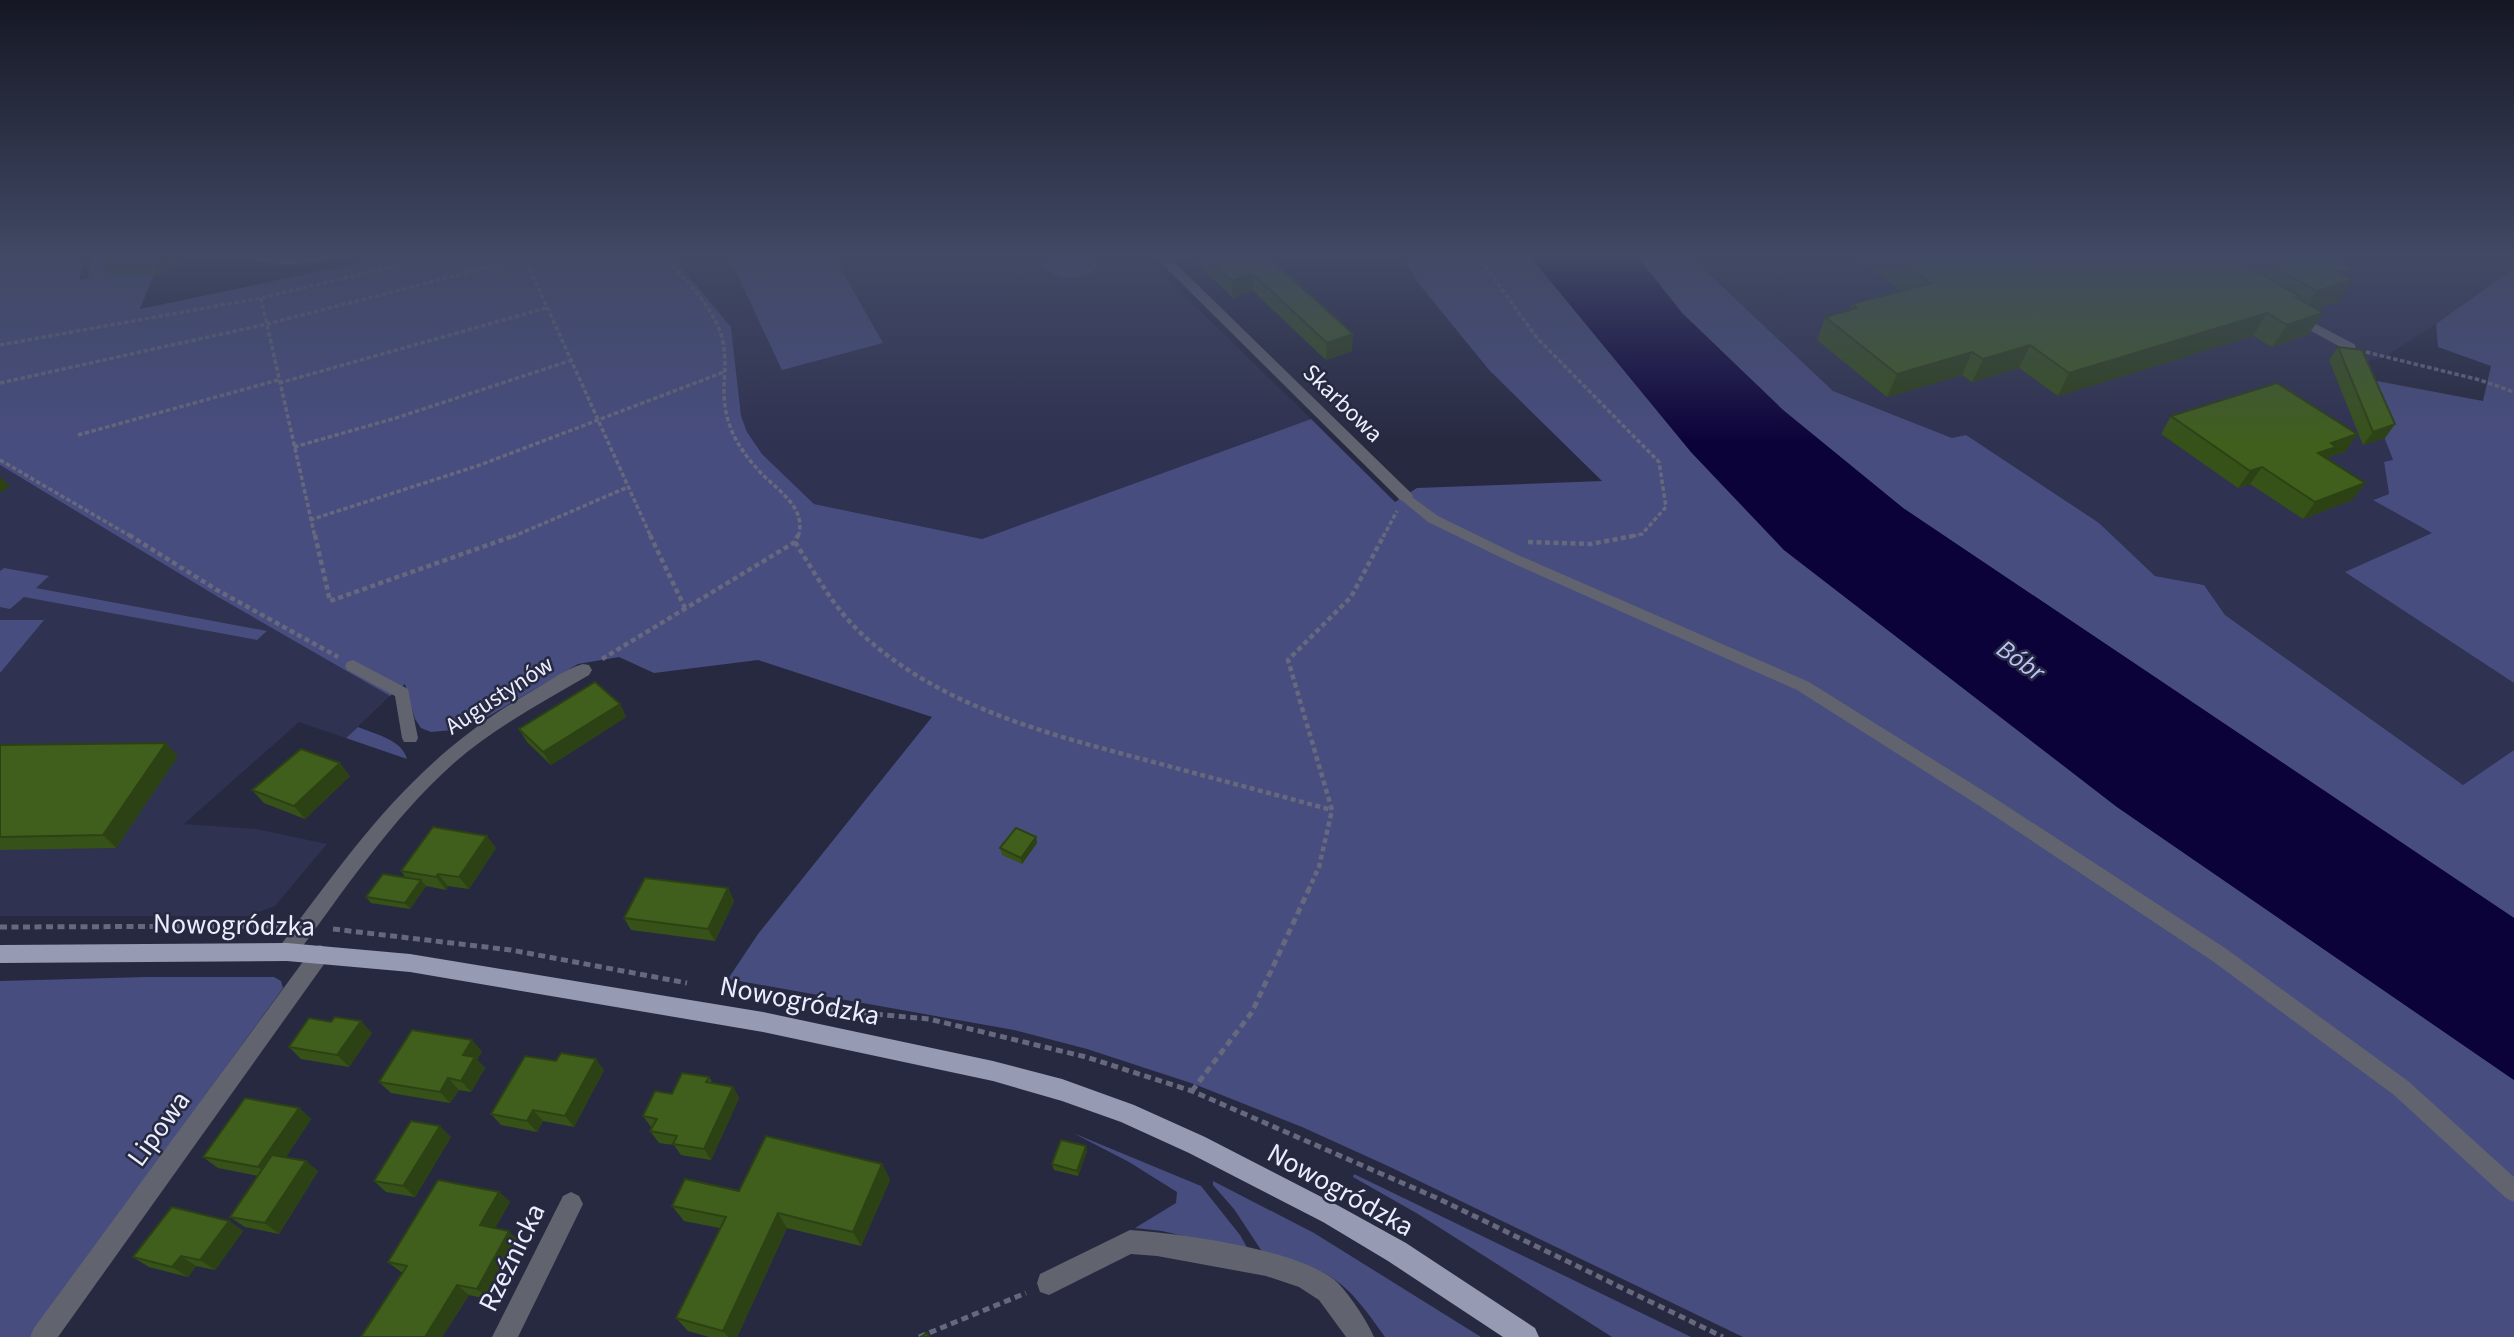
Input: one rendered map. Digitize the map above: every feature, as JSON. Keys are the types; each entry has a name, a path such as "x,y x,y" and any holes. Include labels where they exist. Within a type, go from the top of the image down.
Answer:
{"main road":[{"name":"Nowogródzka","path":"0,954 287,952 423,965 763,1022 881,1045 1062,1090 1126,1113 1196,1145 1331,1214 1447,1284 1525,1337"}],"street":[{"name":"Skarbowa","path":"1223,317 1405,496"},
{"name":"Augustynów","path":"287,952 360,851 420,784 450,756 484,731 583,670"},
{"name":"Lipowa","path":"43,1337 320,954"},
{"name":"Rzeźnicka","path":"505,1337 571,1204"},
{"path":"1049,1283 1130,1242 1157,1244 1266,1264 1305,1277 1328,1291 1361,1337"}],"lane":[{"path":"2296,317 2350,348"},
{"path":"1405,496 1433,519 1478,541 1814,693 2218,954 2401,1088 2514,1191"},
{"path":"354,666 402,693 410,738"}],"path":[{"path":"0,345 153,317"},
{"path":"265,317 330,601 506,539 628,487"},
{"path":"0,383 292,317"},
{"path":"78,435 512,317"},
{"path":"550,317 685,608"},
{"path":"711,317 722,338 724,402 729,428 753,463 796,509 801,518 801,531 795,542 829,594 865,637 896,661 960,701 1014,723 1332,810"},
{"path":"1478,541 1591,544 1642,534 1666,507 1659,462 1537,338 1522,317"},
{"path":"2350,348 2514,391"},
{"path":"294,447 396,418 569,361"},
{"path":"310,520 470,469 724,372"},
{"path":"0,460 89,510 217,590 354,666"},
{"path":"1192,1091 1252,1012 1319,867 1332,810 1288,660 1351,597 1405,496"},
{"name":"Augustynów","path":"583,670 795,542"},
{"path":"919,1337 1049,1283"}],"shaded area":[{"path":"0,317 723,317 731,327 741,416 747,432 762,454 814,504 982,539 1311,419 1395,502 1417,488 1602,481 1490,371 1446,317 1580,317 1691,452 1784,550 2117,807 2514,1080 2514,1337 1743,1337 1388,1166 1302,1127 1194,1084 1087,1049 1014,1030 728,979 758,934 932,717 758,660 654,673 619,657 578,664 463,729 431,732 421,728 415,719 405,684 390,696 218,597 0,465"},
{"path":"723,317 1207,317 1311,419 982,539 814,504 762,454 747,432 741,417 731,327"},
{"path":"757,317 868,317 883,343 782,370"},
{"path":"1687,317 1755,317 1833,391 1952,438 1966,435 2099,523 2155,576 2204,585 2225,615 2463,785 2514,750 2514,918 1903,508 1783,410"},
{"path":"1755,317 2445,317 2383,358 2356,363 2393,461 2384,463 2389,494 2374,499 2433,533 2346,572 2514,683 2514,750 2463,785 2225,615 2204,585 2155,576 2099,523 1952,438 1833,391"},
{"path":"2445,317 2514,317 2514,683 2345,572 2432,533 2373,500 2389,494 2384,462 2393,460 2361,378 2483,401 2491,366 2438,347 2436,324"},
{"path":"0,465 218,597 390,696 346,738 299,722 184,824 257,829 327,844 275,906 248,916 0,916"},
{"path":"4,568 49,576 36,588 267,631 257,640 24,597 10,609 0,607 0,571"},
{"path":"0,620 44,620 0,673"},
{"path":"358,727 394,742 407,759 346,738"},
{"path":"274,977 281,981 283,988 30,1337 0,1337 0,981"},
{"path":"1073,1133 1201,1186 1240,1235 1249,1251 1162,1231 1135,1228 1176,1203 1177,1192 1129,1162"},
{"path":"1354,1174 1691,1337 1612,1337 1418,1214 1353,1177"},
{"path":"1213,1181 1314,1233 1481,1337 1385,1337 1359,1302 1335,1280 1306,1265 1263,1253 1234,1209 1213,1185"}],"water":[{"name":"Bóbr","path":"1580,317 1687,317 1783,410 1903,508 2514,918 2514,1080 2117,807 1784,550 1691,452"}],"building":[{"path":"1300,317 1335,317 1353,334 1327,343"},
{"path":"1825,317 2253,317 2069,373 2030,345 1983,359 1972,352 1897,374"},
{"path":"2274,317 2310,317 2287,325"},
{"path":"2338,347 2362,350 2395,424 2373,432"},
{"path":"2277,383 2357,434 2331,443 2336,447 2318,453 2365,483 2315,502 2262,467 2250,471 2171,416"},
{"path":"595,682 620,704 543,752 519,729"},
{"path":"166,743 103,835 0,837 0,745"},
{"path":"301,749 340,763 294,806 252,790"},
{"path":"433,827 487,836 459,877 438,874 436,877 401,871"},
{"path":"1016,828 1036,837 1021,858 1000,848"},
{"path":"383,874 421,880 405,903 366,897"},
{"path":"645,878 728,888 708,929 624,918"},
{"path":"335,1017 361,1021 337,1055 289,1047 309,1018 331,1022"},
{"path":"412,1030 472,1040 463,1055 475,1057 461,1081 448,1078 440,1092 379,1082"},
{"path":"561,1053 596,1059 565,1116 533,1110 527,1121 491,1114 525,1056 556,1061"},
{"path":"682,1073 709,1077 706,1082 733,1087 704,1149 673,1144 677,1136 650,1131 657,1119 643,1116 655,1091 672,1094"},
{"path":"245,1098 299,1108 258,1167 203,1157"},
{"path":"411,1121 440,1126 403,1186 374,1181"},
{"path":"766,1136 882,1164 853,1232 778,1213 723,1331 676,1318 726,1217 672,1206 685,1179 739,1191"},
{"path":"1061,1140 1086,1146 1077,1171 1052,1164"},
{"path":"272,1155 306,1161 265,1223 230,1217"},
{"path":"438,1180 499,1192 480,1225 509,1231 477,1289 457,1285 425,1337 361,1337 407,1266 388,1262"},
{"path":"172,1207 229,1221 200,1260 181,1256 172,1267 133,1257"}]}
